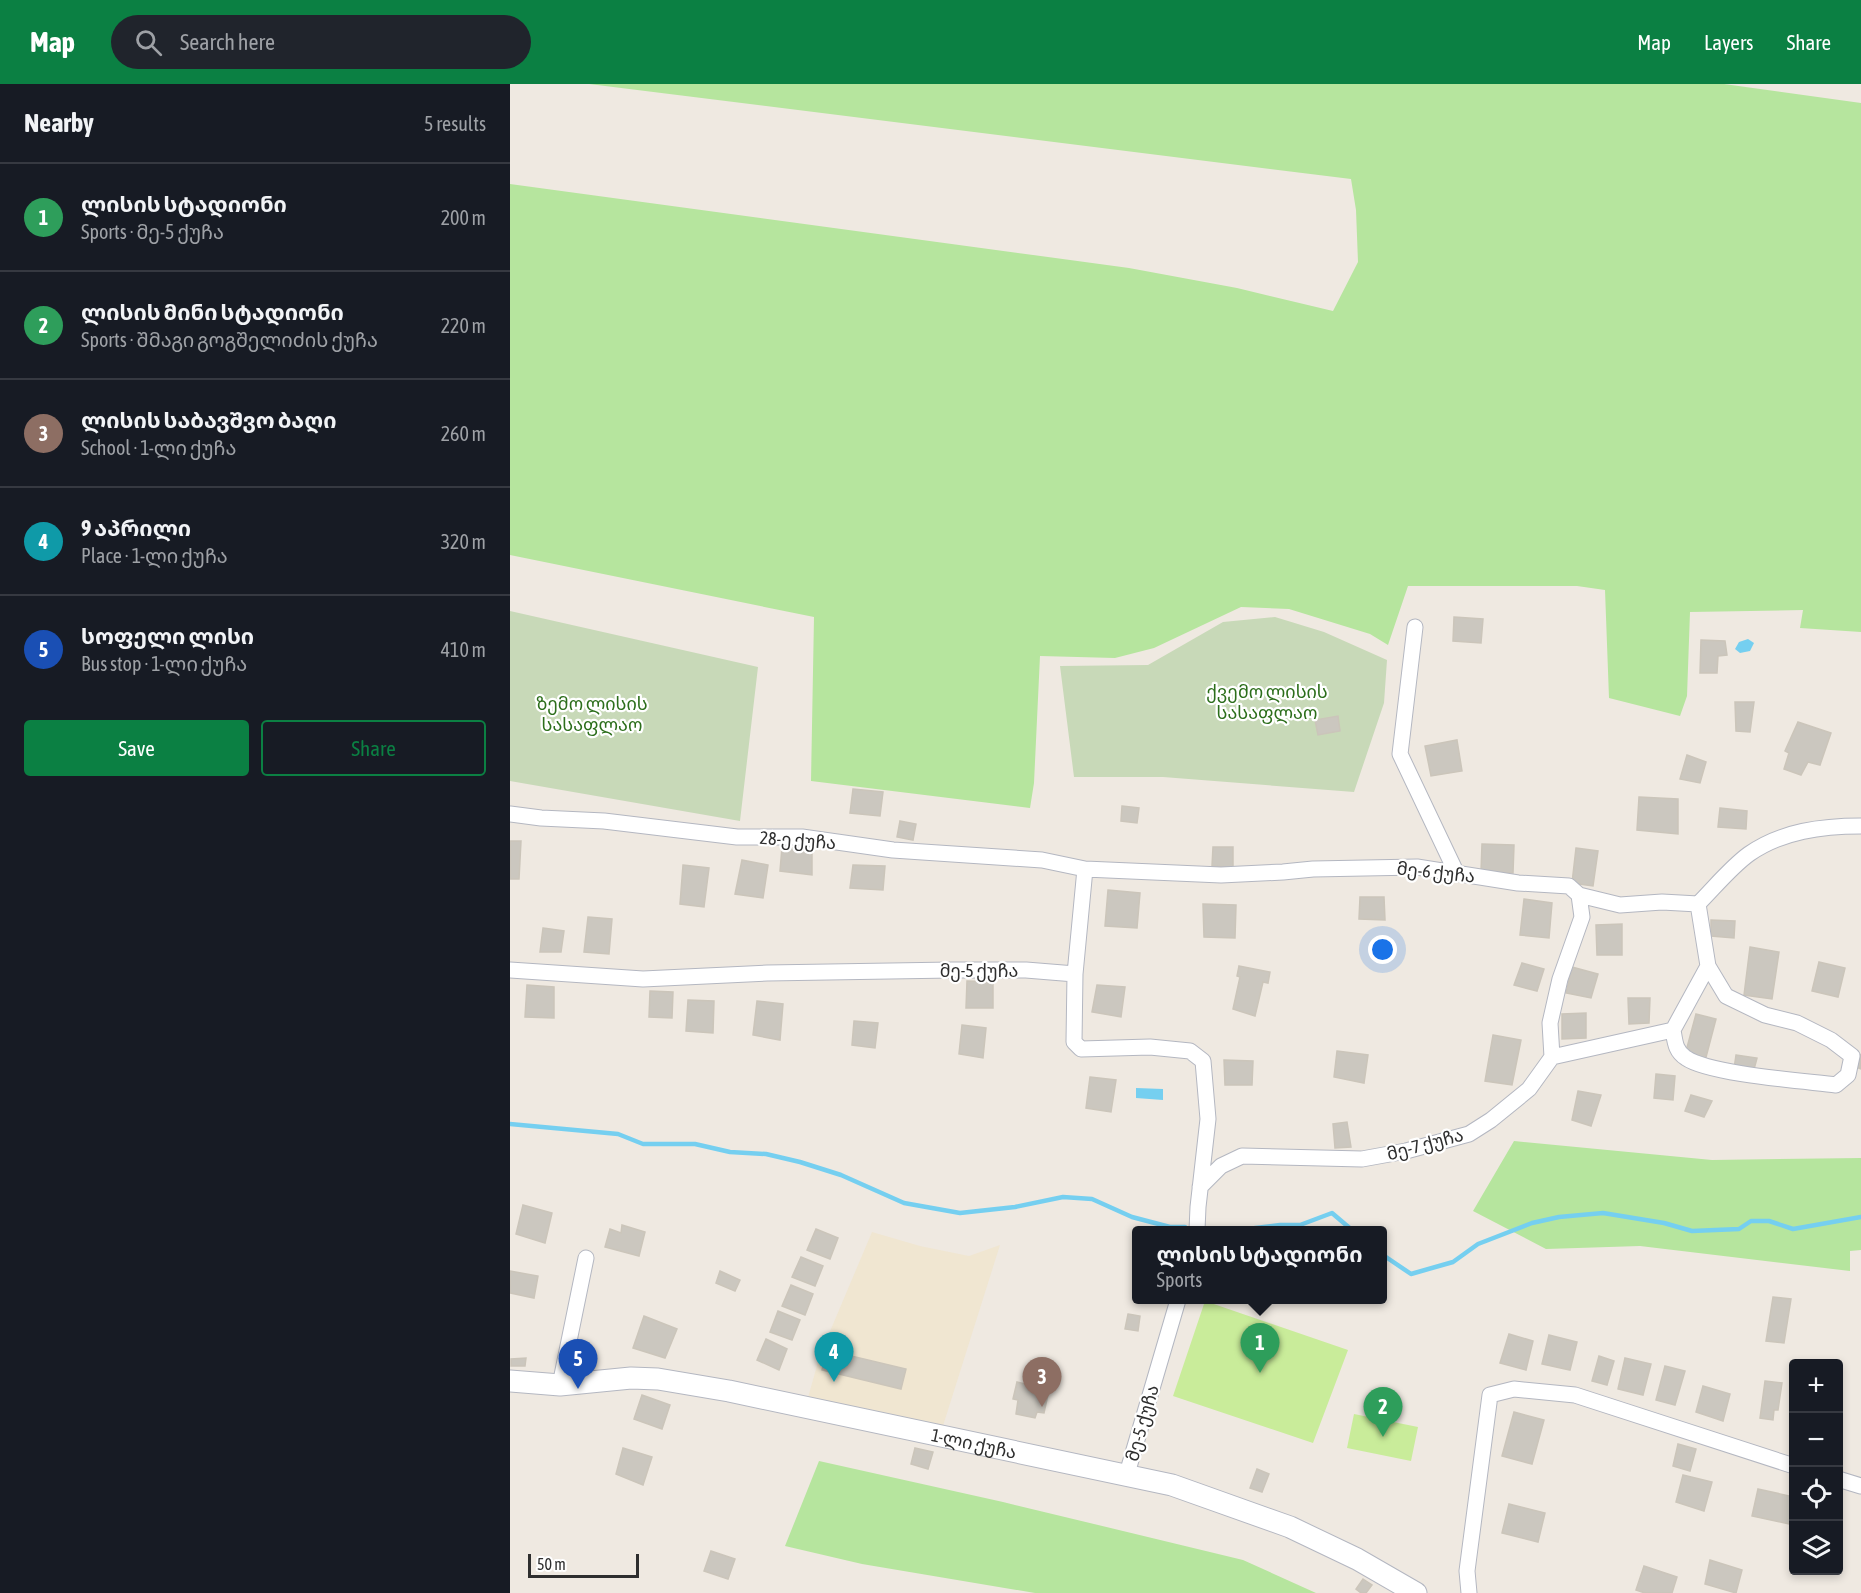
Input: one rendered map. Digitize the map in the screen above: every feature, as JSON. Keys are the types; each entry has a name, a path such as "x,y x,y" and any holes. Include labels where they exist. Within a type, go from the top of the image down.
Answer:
{"main road":[{"name":"1-ლი ქუჩა","path":"510,1382 560,1385 631,1378 658,1379 729,1391 1172,1485 1290,1527 1357,1559 1416,1593"}],"street":[{"path":"1415,627 1400,754 1456,872"},
{"name":"28-ე ქუჩა","path":"510,814 615,822 737,837 802,837 892,850 1042,860 1085,869"},
{"path":"1708,966 1673,1030 1676,1047 1684,1057 1694,1063 1732,1072 1836,1085 1848,1075 1852,1056 1831,1040 1797,1023 1766,1015 1726,996 1708,966 1698,904 1749,855 1788,834 1831,826 1861,826"},
{"name":"მე-6 ქუჩა","path":"1085,869 1221,875 1312,868 1417,867 1518,883 1569,886 1579,895 1620,905 1662,902 1698,904"},
{"path":"1085,869 1075,974 1074,1042 1081,1049 1150,1047 1190,1051 1203,1061 1208,1119 1197,1226"},
{"path":"1579,895 1582,917 1560,979 1550,1023 1552,1057 1673,1030"},
{"name":"მე-5 ქუჩა","path":"510,970 643,979 768,973 952,970 1026,970 1075,974"},
{"name":"მე-7 ქუჩა","path":"1200,1187 1221,1166 1242,1156 1362,1159 1406,1151 1469,1134 1491,1120 1529,1089 1552,1057"},
{"path":"560,1385 586,1258"},
{"name":"მე-5 ქუჩა","path":"1126,1477 1177,1304"},
{"path":"1469,1593 1467,1571 1490,1395 1514,1389 1575,1395 1789,1464"},
{"path":"1843,1480 1861,1486"}],"shaded area":[{"path":"872,1232 920,1246 969,1256 1000,1245 942,1429 807,1401 820,1355"}],"green space":[{"path":"589,84 1724,84 1861,103 1861,632 1800,628 1803,610 1690,612 1687,696 1680,716 1609,698 1605,590 1577,586 1408,586 1388,645 1370,634 1289,609 1241,607 1154,648 1115,658 1040,656 1034,783 1030,808 811,781 814,617 510,555 510,184 1129,268 1237,288 1333,311 1358,262 1356,210 1351,179"},
{"name":"ზემო ლისის სასაფლაო","path":"510,611 758,667 740,821 510,781"},
{"name":"ქვემო ლისის სასაფლაო","path":"1275,617 1324,632 1387,660 1384,703 1354,792 1163,777 1074,777 1060,666 1148,665 1223,622"},
{"path":"1514,1141 1712,1160 1861,1158 1861,1250 1850,1251 1850,1271 1640,1246 1546,1249 1473,1211"},
{"path":"1204,1304 1214,1304 1348,1350 1313,1443 1173,1396"},
{"path":"1354,1414 1418,1427 1411,1461 1347,1448"},
{"path":"819,1461 1003,1502 1243,1560 1316,1593 1035,1593 862,1564 785,1546"}],"water":[{"path":"1748,639 1754,643 1750,651 1740,653 1735,649 1739,642"},
{"path":"1136,1088 1163,1089 1163,1100 1136,1098"}],"building":[{"path":"1454,617 1483,619 1481,643 1453,641"},
{"path":"1701,640 1725,641 1727,655 1718,656 1717,673 1700,673"},
{"path":"1735,702 1754,702 1750,732 1736,731"},
{"path":"1338,716 1340,731 1318,735 1315,720"},
{"path":"1798,722 1831,733 1820,765 1808,762 1801,775 1784,769 1789,753 1785,751"},
{"path":"1457,740 1462,771 1431,776 1425,746"},
{"path":"1687,755 1706,762 1700,783 1680,779"},
{"path":"853,789 883,792 880,816 850,813"},
{"path":"1639,797 1678,799 1678,834 1637,830"},
{"path":"1122,806 1139,808 1137,823 1121,821"},
{"path":"1720,808 1747,811 1746,829 1718,827"},
{"path":"900,821 916,824 913,840 897,837"},
{"path":"510,841 521,841 519,879 510,879"},
{"path":"1482,844 1514,845 1513,873 1481,872"},
{"path":"782,847 812,849 812,875 780,871"},
{"path":"1213,847 1233,847 1233,867 1212,866"},
{"path":"1576,848 1598,851 1593,886 1572,883"},
{"path":"742,860 768,865 763,898 735,894"},
{"path":"683,865 709,868 704,907 680,904"},
{"path":"853,865 885,866 883,890 850,888"},
{"path":"1108,890 1140,893 1137,928 1105,926"},
{"path":"1360,897 1384,897 1385,920 1359,919"},
{"path":"1524,899 1552,903 1549,938 1520,935"},
{"path":"1203,904 1236,905 1235,938 1204,937"},
{"path":"588,917 612,919 609,954 584,952"},
{"path":"1711,920 1735,921 1734,938 1711,936"},
{"path":"1622,924 1622,955 1597,955 1596,925"},
{"path":"543,928 564,931 561,952 540,952"},
{"path":"1750,947 1779,952 1772,999 1744,995"},
{"path":"1819,962 1845,968 1838,997 1812,991"},
{"path":"1522,963 1544,969 1537,991 1514,985"},
{"path":"1239,966 1270,972 1268,983 1263,982 1255,1016 1233,1009 1240,977 1237,976"},
{"path":"1572,967 1598,974 1591,998 1566,993"},
{"path":"967,981 993,982 993,1008 966,1008"},
{"path":"527,985 554,987 554,1018 525,1017"},
{"path":"1097,985 1125,987 1121,1017 1092,1012"},
{"path":"650,991 673,992 672,1018 649,1017"},
{"path":"1628,998 1650,998 1649,1023 1629,1024"},
{"path":"688,1000 714,1001 713,1033 686,1031"},
{"path":"757,1001 783,1004 780,1040 753,1035"},
{"path":"1586,1013 1586,1038 1562,1039 1562,1014"},
{"path":"1696,1014 1716,1019 1705,1061 1685,1055"},
{"path":"854,1021 878,1023 875,1048 852,1045"},
{"path":"962,1025 986,1028 983,1058 959,1054"},
{"path":"1493,1035 1521,1040 1512,1085 1485,1081"},
{"path":"1337,1051 1368,1055 1364,1083 1334,1077"},
{"path":"1861,1054 1861,1069 1856,1067"},
{"path":"1736,1055 1757,1058 1753,1073 1734,1069"},
{"path":"1224,1060 1253,1061 1252,1085 1225,1085"},
{"path":"1656,1074 1675,1076 1673,1100 1654,1098"},
{"path":"1090,1077 1116,1080 1111,1112 1086,1108"},
{"path":"1578,1091 1601,1095 1591,1126 1572,1120"},
{"path":"1691,1095 1712,1101 1704,1117 1685,1111"},
{"path":"1347,1122 1351,1147 1335,1148 1333,1124"},
{"path":"523,1205 552,1213 545,1243 516,1234"},
{"path":"622,1225 645,1232 639,1256 605,1247 610,1229 621,1233"},
{"path":"816,1229 838,1238 830,1259 807,1250"},
{"path":"801,1257 823,1266 815,1286 792,1277"},
{"path":"510,1271 538,1276 534,1298 510,1293"},
{"path":"720,1271 740,1280 735,1291 716,1283"},
{"path":"791,1285 813,1294 805,1315 782,1306"},
{"path":"1773,1297 1791,1299 1784,1343 1766,1341"},
{"path":"778,1311 800,1320 792,1340 770,1332"},
{"path":"1128,1314 1140,1316 1138,1331 1125,1329"},
{"path":"644,1316 677,1329 665,1358 633,1348"},
{"path":"1509,1334 1533,1341 1526,1370 1500,1363"},
{"path":"1549,1335 1577,1342 1570,1370 1542,1364"},
{"path":"766,1339 787,1349 779,1370 757,1360"},
{"path":"828,1346 848,1351 847,1355 906,1369 901,1389 822,1370"},
{"path":"1599,1356 1614,1361 1607,1385 1592,1381"},
{"path":"526,1358 525,1366 511,1366 511,1359"},
{"path":"1625,1358 1651,1364 1643,1395 1618,1389"},
{"path":"1665,1366 1685,1371 1675,1405 1656,1400"},
{"path":"1765,1381 1782,1383 1778,1410 1774,1410 1773,1420 1760,1418"},
{"path":"1017,1382 1049,1390 1044,1413 1037,1412 1035,1418 1016,1414 1018,1400 1013,1399"},
{"path":"1703,1386 1730,1394 1723,1421 1696,1412"},
{"path":"642,1395 670,1405 662,1429 634,1419"},
{"path":"1514,1412 1544,1420 1532,1464 1502,1456"},
{"path":"1678,1444 1696,1449 1690,1471 1673,1466"},
{"path":"623,1448 652,1457 643,1485 616,1474"},
{"path":"915,1448 933,1452 928,1469 911,1464"},
{"path":"1257,1469 1269,1474 1262,1492 1250,1488"},
{"path":"1683,1475 1712,1482 1704,1511 1676,1502"},
{"path":"1758,1489 1789,1496 1789,1524 1752,1516"},
{"path":"1509,1504 1545,1513 1538,1542 1502,1533"},
{"path":"711,1551 735,1559 728,1579 704,1571"},
{"path":"1710,1560 1742,1570 1736,1593 1705,1584"},
{"path":"1644,1566 1677,1577 1672,1593 1645,1593 1636,1590"},
{"path":"1363,1579 1372,1585 1366,1593 1361,1593 1356,1589"}],"waterway":[{"path":"510,1124 618,1134 643,1144 695,1144 730,1152 766,1154 841,1175 904,1203 960,1213 1015,1207 1063,1197 1092,1199 1132,1217 1166,1226"},
{"path":"1272,1226 1300,1225 1332,1213 1347,1226"},
{"path":"1387,1258 1411,1274 1453,1262 1478,1244 1532,1223 1559,1217 1603,1213 1664,1223 1692,1231 1739,1229 1751,1221 1769,1221 1793,1229 1861,1217"}],"place":[{"name":"ლისის სტადიონი","path":"1260,1373"},
{"name":"9 აპრილი","path":"834,1382"},
{"name":"სოფელი ლისი","path":"578,1389"},
{"name":"ლისის საბავშვო ბაღი","path":"1042,1407"},
{"name":"ლისის მინი სტადიონი","path":"1383,1437"}]}
